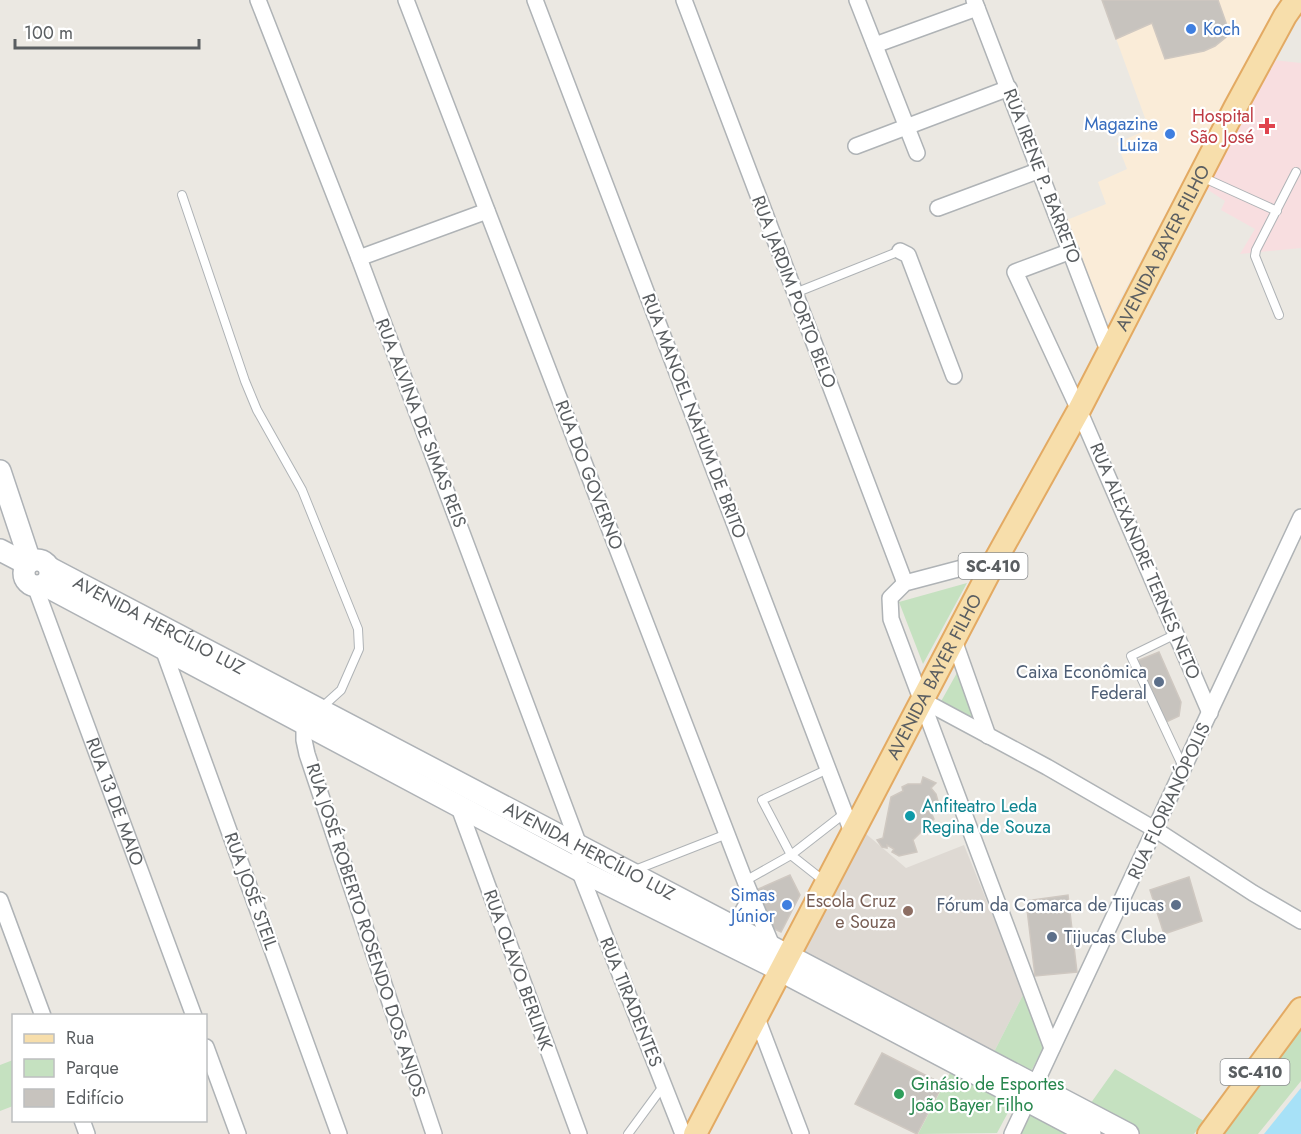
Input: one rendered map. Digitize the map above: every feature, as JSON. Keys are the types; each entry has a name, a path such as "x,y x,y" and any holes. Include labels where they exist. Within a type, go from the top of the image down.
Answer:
{"main road":[{"name":"AVENIDA BAYER FILHO","path":"695,1134 757,1018 781,958 825,882 849,823 922,700 996,559 1079,410 1280,26 1296,0"},
{"name":"SC-410","path":"1209,1134 1301,1009"}],"street":[{"name":"RUA ALVINA DE SIMAS REIS","path":"258,0 359,258 580,848"},
{"name":"RUA DO GOVERNO","path":"406,0 751,897 781,958"},
{"name":"RUA MANOEL NAHUM DE BRITO","path":"535,0 849,823"},
{"name":"RUA JARDIM PORTO BELO","path":"684,0 905,583"},
{"path":"858,0 917,153"},
{"path":"875,45 975,4"},
{"name":"RUA IRENE P. BARRETO","path":"975,4 1109,353"},
{"path":"856,146 1009,88"},
{"path":"938,208 1040,170"},
{"path":"359,258 487,211"},
{"path":"900,251 908,255 954,376"},
{"name":"RUA ALEXANDRE TERNES NETO","path":"1071,251 1015,272 1079,410 1210,713"},
{"name":"RUA 13 DE MAIO","path":"0,471 193,1014"},
{"name":"RUA FLORIANÓPOLIS","path":"1012,1134 1301,517"},
{"name":"AVENIDA HERCÍLIO LUZ","path":"0,550 35,574 163,649 312,717 458,805 579,870 781,958"},
{"path":"996,559 905,583 890,598 891,619 1052,1048"},
{"name":"AVENIDA HERCÍLIO LUZ","path":"0,565 35,574 312,717 580,848 731,927 781,958 1031,1093 1128,1134"},
{"path":"954,640 988,736"},
{"name":"RUA JOSÉ STEIL","path":"163,649 339,1134"},
{"path":"922,700 1047,767 1156,830 1301,921"},
{"name":"RUA JOSÉ ROBERTO ROSENDO DOS ANJOS","path":"312,717 304,740 307,754 434,1134"},
{"name":"RUA OLAVO BERLINK","path":"458,805 579,1134"},
{"path":"579,870 580,848"},
{"name":"RUA TIRADENTES","path":"579,870 683,1134"},
{"path":"731,927 751,897"},
{"path":"0,900 42,1014"},
{"path":"757,1018 801,1134"},
{"path":"207,1050 238,1134"},
{"name":"AVENIDA HERCÍLIO LUZ","path":"1031,1093 1090,1134"}],"lane":[{"path":"1279,315 1255,256 1296,172"},
{"path":"1201,176 1276,211"},
{"path":"182,195 245,381 257,410 302,490 358,629 359,649 341,690 312,717"},
{"path":"795,293 900,251"},
{"path":"1176,634 1131,656 1184,768"},
{"path":"825,882 791,855 762,800 828,769"},
{"path":"745,881 849,823"},
{"path":"628,873 727,834"},
{"path":"628,1134 664,1085"}],"shaded area":[{"path":"1102,0 1279,0 1105,324 1062,222 1106,204 1098,182 1127,169 1117,143 1149,129"},
{"name":"Hospital São José","path":"1273,60 1301,63 1301,248 1240,254 1255,229 1221,210 1225,201 1202,186"},
{"name":"Escola Cruz e Souza","path":"865,833 906,868 964,845 1024,993 992,1056 803,954"}],"green space":[{"path":"967,583 923,664 899,602"},
{"path":"958,671 975,720 939,705"},
{"path":"1024,993 1045,1045 1029,1075 992,1056"},
{"path":"1301,1014 1301,1081 1258,1134 1212,1134"},
{"path":"12,1060 12,1106 0,1111 0,1065"},
{"path":"1115,1069 1204,1121 1194,1134 1135,1134 1088,1107"},
{"path":"950,1073 1012,1105 997,1133 918,1134"},
{"path":"1032,1111 1073,1134 1016,1134"}],"water":[{"path":"1301,1088 1301,1134 1264,1134"}],"building":[{"name":"Koch","path":"1102,0 1218,0 1230,34 1215,46 1204,51 1165,59 1152,23 1116,39"},
{"name":"Caixa Econômica Federal","path":"1159,652 1181,702 1179,716 1164,723 1137,661"},
{"name":"Anfiteatro Leda Regina de Souza","path":"923,777 936,783 931,788 936,794 940,808 931,812 934,819 913,840 917,852 899,856 887,845 887,848 882,847 877,840 883,838 891,797 903,791 902,787 908,784 921,784"},
{"path":"790,875 800,895 781,932 772,928 756,890"},
{"name":"Fórum da Comarca de Tijucas","path":"1189,877 1202,921 1164,934 1150,890"},
{"name":"Tijucas Clube","path":"1068,895 1077,972 1035,976 1026,901"},
{"name":"Ginásio de Esportes João Bayer Filho","path":"882,1053 943,1084 917,1134 855,1104"}],"place":[{"name":"Koch","path":"1191,29"},
{"name":"Hospital São José","path":"1267,126"},
{"name":"Magazine Luiza","path":"1170,134"},
{"name":"Caixa Econômica Federal","path":"1159,682"},
{"name":"Anfiteatro Leda Regina de Souza","path":"910,816"},
{"name":"Simas Júnior","path":"787,905"},
{"name":"Fórum da Comarca de Tijucas","path":"1176,905"},
{"name":"Escola Cruz e Souza","path":"908,911"},
{"name":"Tijucas Clube","path":"1052,937"},
{"name":"Ginásio de Esportes João Bayer Filho","path":"899,1094"}]}
